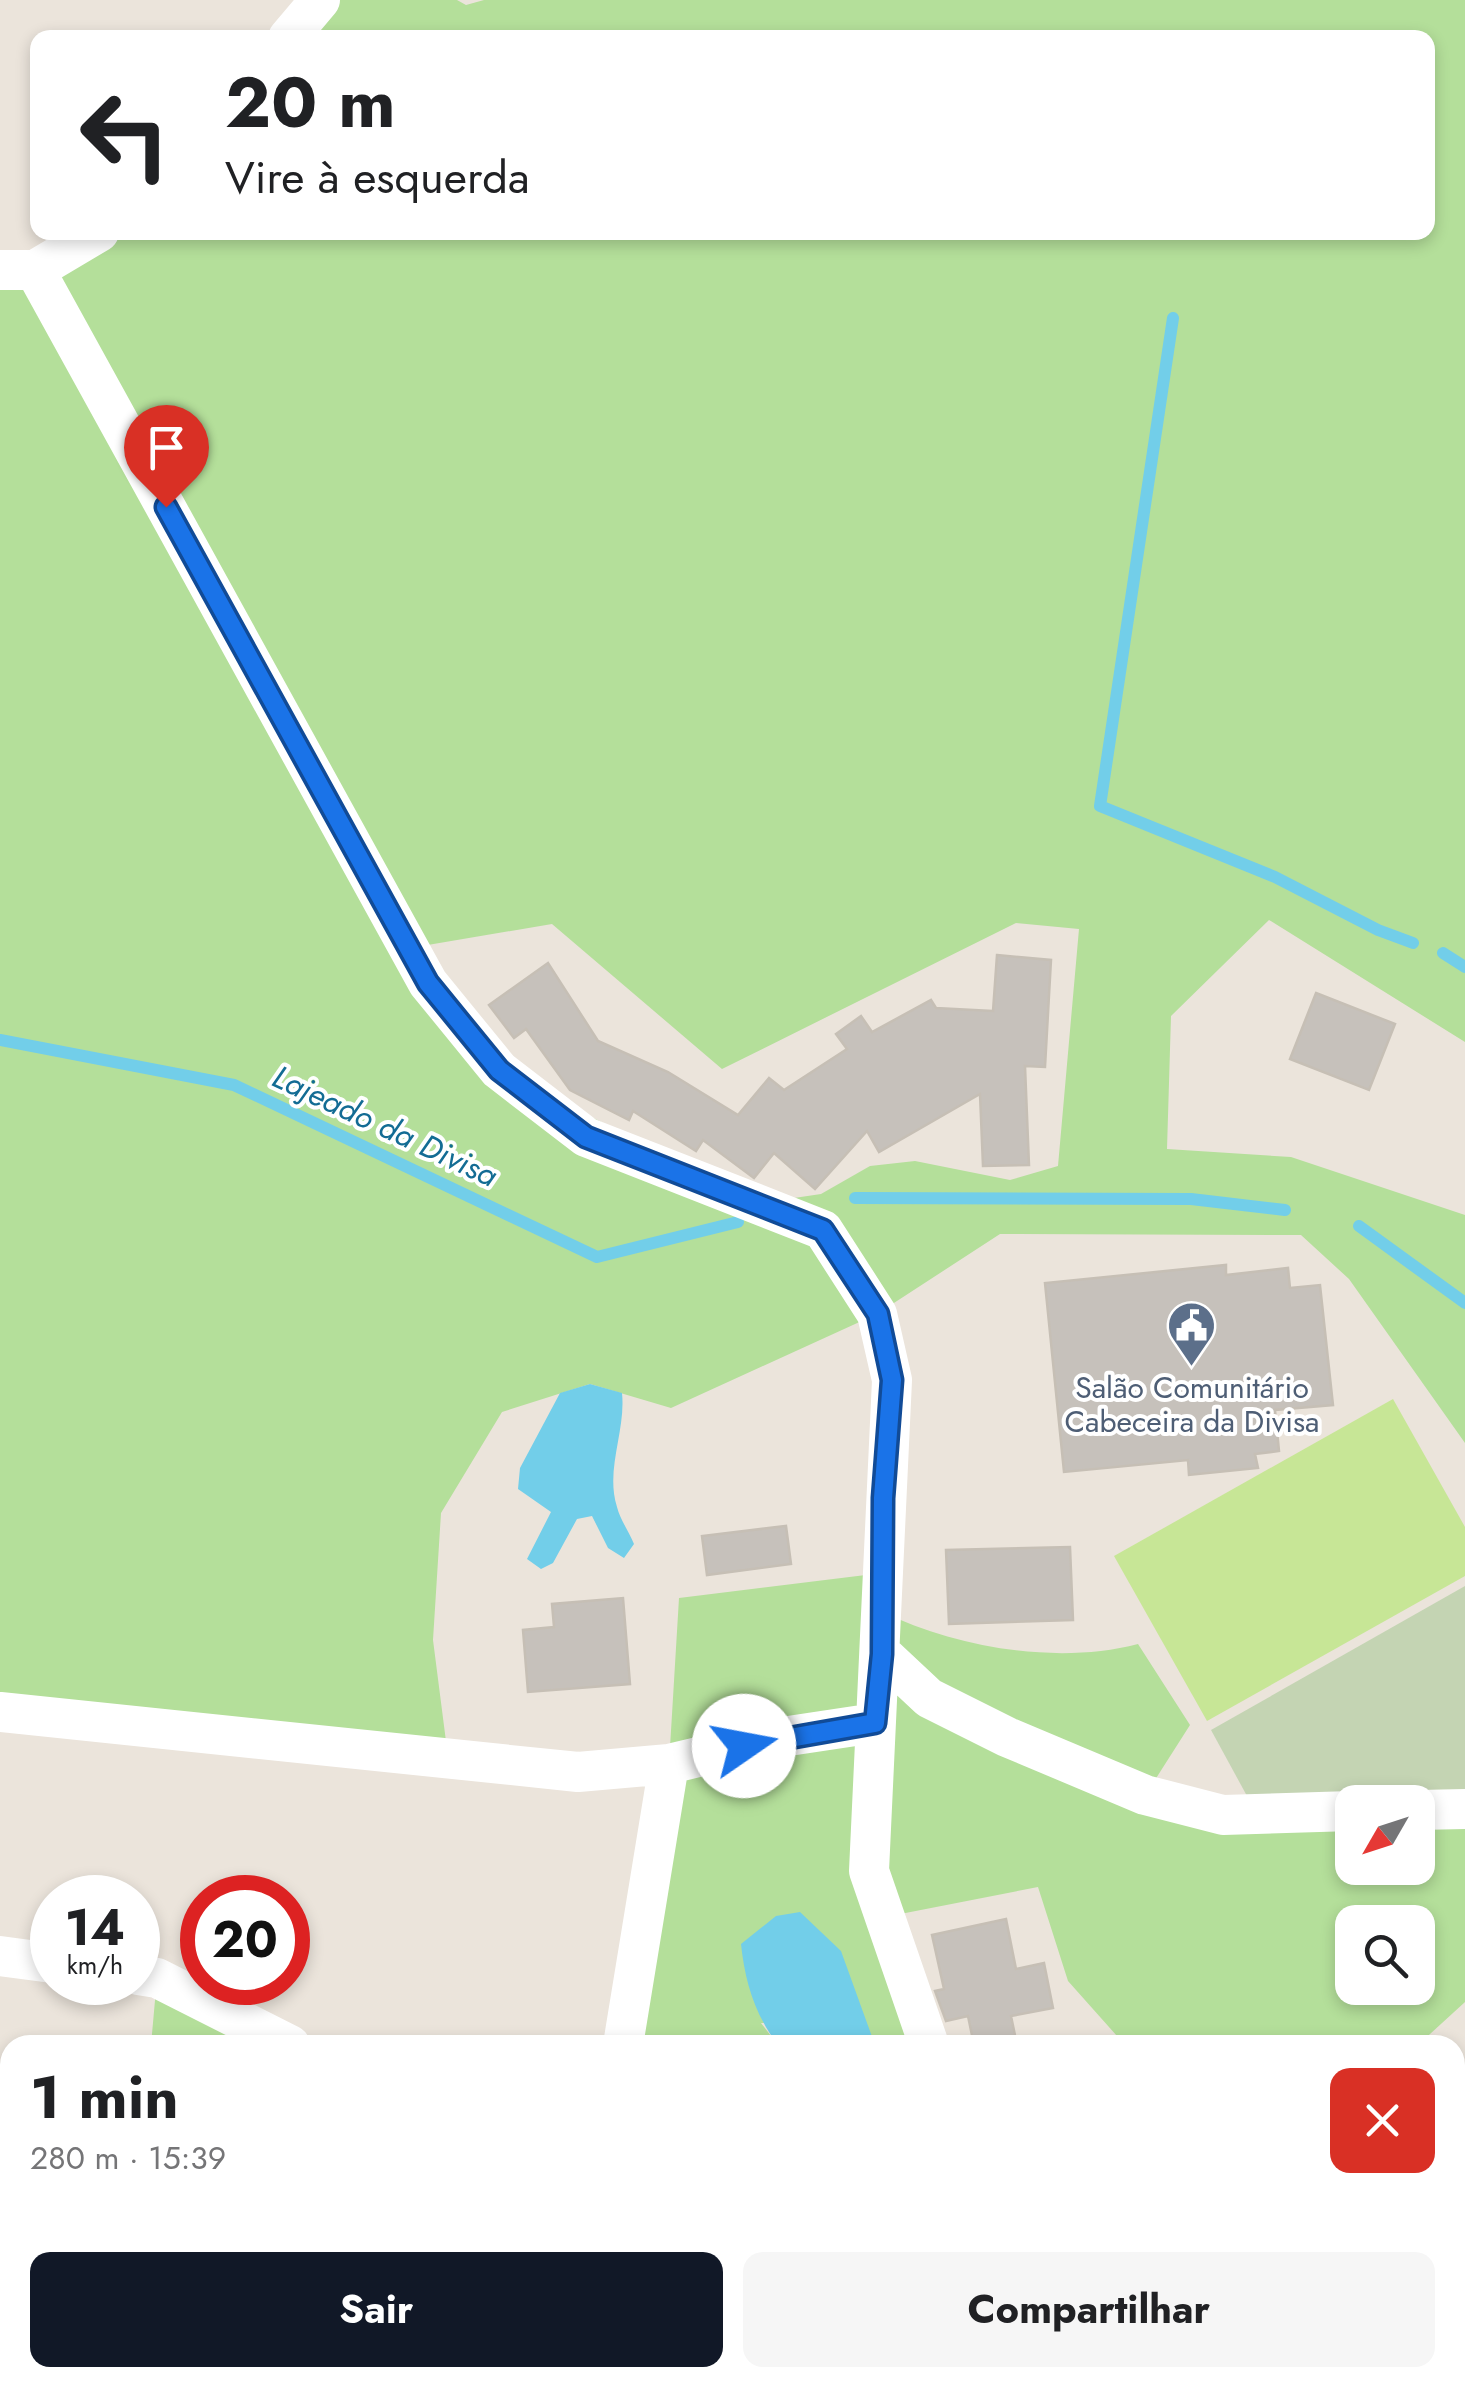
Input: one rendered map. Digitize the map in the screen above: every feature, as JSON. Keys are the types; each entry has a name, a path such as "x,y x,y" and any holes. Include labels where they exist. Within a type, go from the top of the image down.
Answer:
{"street":[{"path":"295,30 320,0"},
{"path":"83,240 18,270 428,983 499,1070 586,1137 823,1230 878,1314 892,1380 883,1498 882,1654 869,1871 926,2035"},
{"path":"882,1654 929,1698 1007,1737 1146,1795 1223,1814 1335,1812"},
{"path":"0,1712 578,1772 669,1764 782,1737 875,1723"},
{"path":"625,2035 669,1764"},
{"path":"1435,1810 1465,1809"},
{"path":"0,1956 30,1960"},
{"path":"160,1980 270,2035"}],"green space":[{"path":"320,0 457,0 466,5 484,0 1465,0 1465,1042 1269,920 1171,1016 1167,1149 1291,1157 1465,1215 1465,1443 1349,1279 1301,1235 1000,1234 877,1314 671,1408 590,1384 502,1412 441,1513 433,1640 448,1757 0,1712 0,270 78,240 1435,240 1435,30 294,30","holes":["1016,923 1079,929 1058,1166 1010,1180 915,1161 870,1166 821,1194 760,1203 499,1070 410,948 552,924 722,1069"]},
{"path":"1393,1399 1465,1527 1465,1576 1207,1721 1114,1556"},
{"path":"882,1573 883,1612 943,1635 1042,1653 1107,1650 1138,1644 1190,1725 1146,1794 1335,1810 1335,1885 1435,1885 1435,1810 1465,1809 1465,2002 1429,2035 1116,2035 1068,1981 1038,1887 885,1917 926,2035 871,2035 865,2021 761,2023 770,2035 625,2035 669,1764 679,1598"},
{"path":"1465,1586 1465,1790 1435,1791 1435,1785 1335,1785 1335,1794 1247,1796 1211,1730"},
{"path":"160,1980 180,1990 180,2005 211,2005 270,2035 152,2035 155,2005 160,2005"}],"water":[{"path":"590,1384 622,1393 614,1493 618,1512 634,1544 624,1558 608,1548 592,1516 577,1519 553,1563 541,1569 527,1559 551,1512 518,1489 520,1468 560,1393"},
{"path":"800,1912 841,1951 871,2035 771,2035 748,1985 741,1944 776,1916"}],"building":[{"path":"997,955 1051,960 1045,1067 1025,1066 1029,1165 983,1166 980,1094 879,1152 867,1131 815,1189 774,1153 754,1178 703,1140 696,1151 633,1111 629,1120 570,1090 526,1029 514,1038 489,1005 548,963 598,1041 668,1072 738,1115 769,1078 784,1090 847,1049 836,1034 861,1016 872,1032 931,1000 936,1008 993,1011"},
{"path":"1316,993 1395,1024 1369,1090 1290,1059"},
{"name":"Salão Comunitário Cabeceira da Divisa","path":"1226,1265 1226,1275 1288,1268 1290,1288 1320,1285 1333,1405 1275,1410 1279,1451 1255,1454 1258,1468 1189,1475 1188,1460 1064,1472 1045,1283"},
{"path":"786,1526 791,1564 707,1575 702,1536"},
{"path":"1070,1547 1073,1620 949,1624 946,1550"},
{"path":"623,1598 630,1684 528,1692 523,1630 554,1627 552,1604"},
{"path":"1006,1919 1016,1969 1044,1963 1053,2008 1011,2016 1015,2035 972,2035 968,2016 946,2021 935,1991 944,1989 932,1935"}],"waterway":[{"path":"1173,318 1100,806 1275,877 1378,930 1413,943"},
{"path":"1443,953 1465,967"},
{"name":"Lajeado da Divisa","path":"0,1040 234,1085 597,1257 738,1222"},
{"name":"Lajeado da Divisa","path":"855,1198 1191,1199 1285,1210"},
{"name":"Lajeado da Divisa","path":"1359,1226 1465,1303"}],"place":[{"name":"Salão Comunitário Cabeceira da Divisa","path":"1192,1368"}],"route":[{"path":"166,507 428,983 499,1070 586,1137 714,1184 823,1230 878,1314 892,1380 883,1498 882,1654 875,1723 744,1746"}]}
